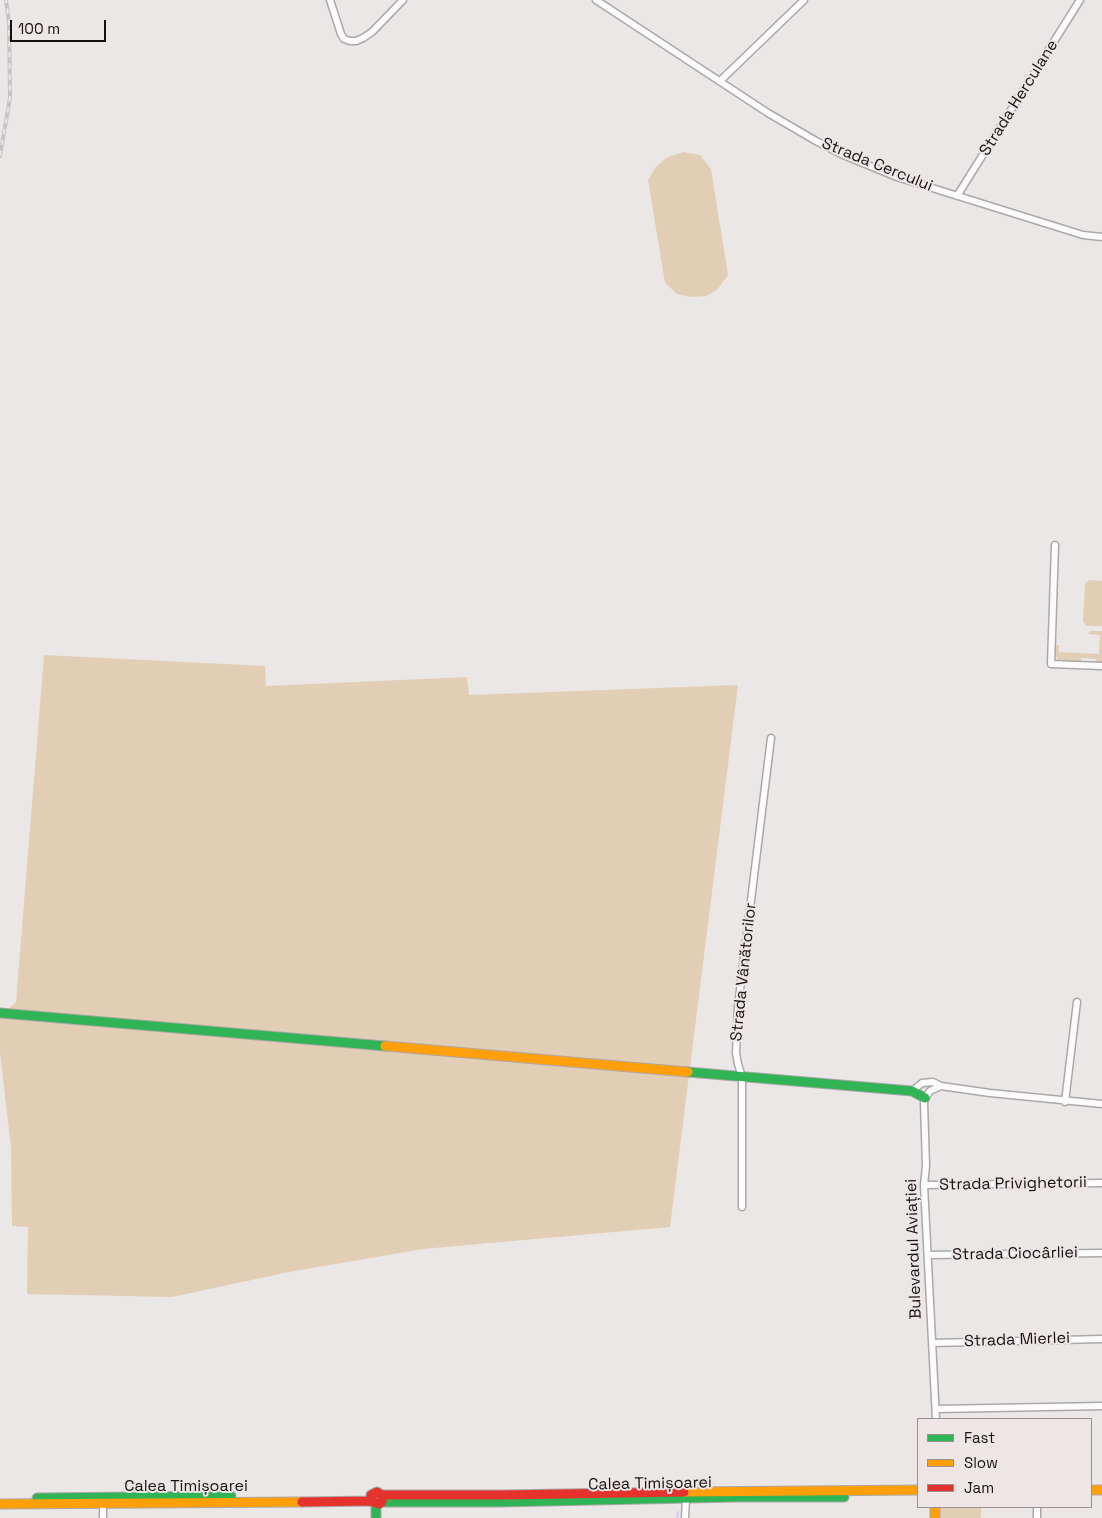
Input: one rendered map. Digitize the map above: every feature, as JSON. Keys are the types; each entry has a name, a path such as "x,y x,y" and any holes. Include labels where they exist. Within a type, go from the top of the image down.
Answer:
{"main road":[{"path":"0,1014 912,1091 925,1098"},
{"name":"Calea Timișoarei","path":"0,1504 376,1500 734,1491 917,1490"},
{"name":"Calea Timișoarei","path":"0,1498 502,1502 917,1496"},
{"path":"376,1500 376,1518"}],"street":[{"path":"330,0 344,39 356,41 368,35 403,0"},
{"name":"Strada Cercului","path":"596,0 768,113 841,154 897,177 1083,235 1102,236"},
{"path":"720,81 804,0"},
{"name":"Strada Herculane","path":"958,196 1080,0"},
{"path":"1055,546 1050,664 1102,666"},
{"name":"Strada Vânătorilor","path":"742,1207 742,1077 736,1053 738,1006 771,738"},
{"path":"1065,1102 1077,1002"},
{"path":"912,1091 918,1085 933,1082 941,1086 990,1093 1065,1102 1102,1104"},
{"path":"925,1098 930,1091 941,1086"},
{"name":"Bulevardul Aviației","path":"925,1098 926,1166 924,1185 936,1418"},
{"name":"Strada Privighetorii","path":"924,1185 1102,1183"},
{"name":"Strada Ciocârliei","path":"928,1255 1102,1253"},
{"name":"Strada Mierlei","path":"932,1343 1102,1339"},
{"path":"936,1409 1102,1406"},
{"path":"685,1518 686,1498"},
{"path":"103,1503 103,1518"}],"shaded area":[{"path":"683,152 700,155 711,169 728,275 717,290 706,296 692,297 677,294 665,283 648,180 656,167 666,158"},
{"path":"1089,580 1102,581 1102,626 1087,626 1083,622 1085,584"},
{"path":"1090,631 1102,631 1102,664 1097,665 1096,659 1081,658 1081,662 1058,660 1056,645 1059,645 1059,652 1099,654 1100,635 1088,634"},
{"path":"44,655 265,666 266,686 467,677 469,695 738,685 670,1227 423,1249 289,1272 172,1297 27,1294 28,1227 12,1226 11,1148 0,1052 0,1017 16,1002"},
{"path":"940,1508 981,1508 981,1518 940,1518"}],"waterway":[{"path":"677,1518 678,1512"}],"railway":[{"path":"0,156 10,98 9,22 6,0"}],"traffic: fast":[{"path":"0,1013 385,1046"},
{"path":"688,1072 912,1091 925,1098"},
{"path":"37,1498 231,1496"},
{"path":"382,1502 844,1497"},
{"path":"376,1504 376,1518"}],"traffic: slow":[{"path":"385,1046 688,1072"},
{"path":"684,1492 917,1490"},
{"path":"1092,1490 1102,1490"},
{"path":"0,1504 302,1502"},
{"path":"935,1508 935,1518"}],"traffic: jam":[{"path":"382,1495 382,1502 379,1504 371,1501 371,1495 377,1492 382,1495 684,1492"},
{"path":"302,1502 371,1501"}]}
